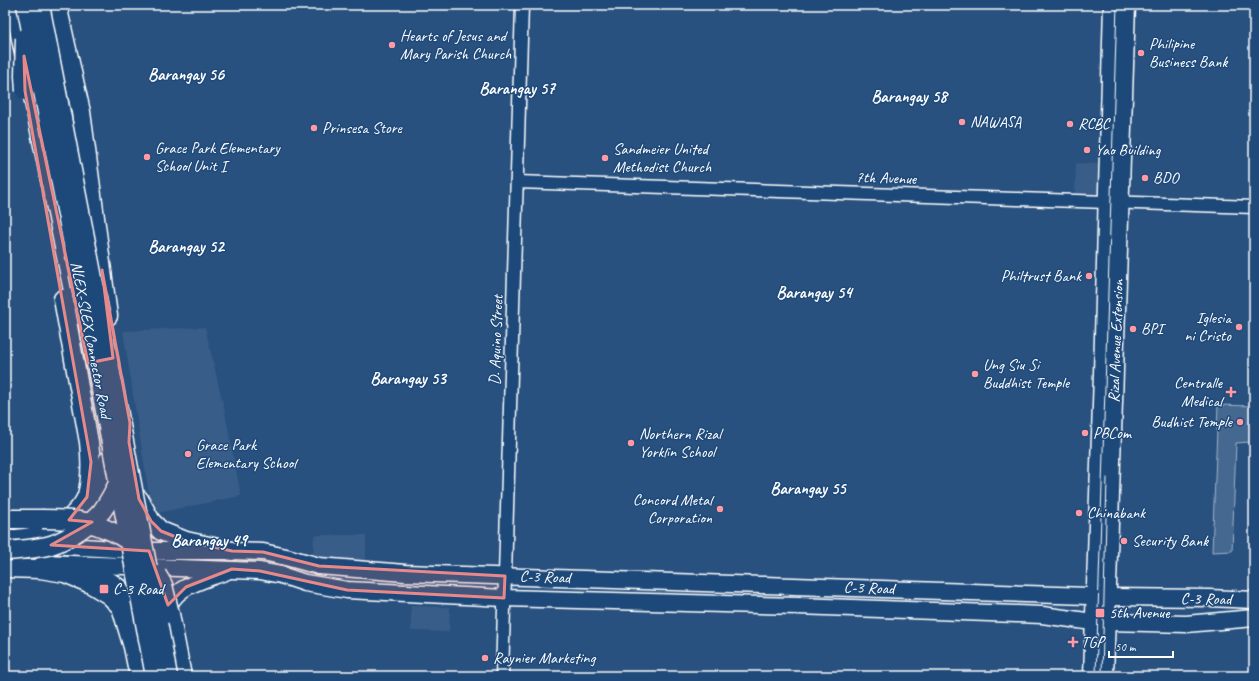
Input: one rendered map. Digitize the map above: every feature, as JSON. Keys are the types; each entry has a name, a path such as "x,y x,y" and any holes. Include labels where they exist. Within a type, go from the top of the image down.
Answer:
{"highway":[{"path":"14,5 127,558"},
{"path":"5,541 44,534 67,522 87,497 91,468 89,442 25,91 25,5"},
{"name":"NLEX-SLEX Connector Road","path":"25,5 92,345 154,676"},
{"path":"5,551 34,548 65,540 76,533 101,512 114,493 127,458 130,438 130,423 82,161 40,5"},
{"name":"NLEX-SLEX Connector Road","path":"40,5 168,676"},
{"path":"57,5 81,112 113,358 151,559"},
{"path":"88,363 113,358"},
{"path":"5,541 37,540 58,535 75,527 90,513 101,493 108,460"},
{"path":"139,499 151,521 161,531 186,541 232,550"},
{"path":"5,519 42,519 85,522 107,529 131,543 149,561 163,585 182,676"},
{"path":"5,568 40,569 66,573 91,584 109,595 121,607 133,647 139,676"}],"main road":[{"name":"Rizal Avenue Extension","path":"1105,676 1114,418 1112,5"},
{"name":"Rizal Avenue Extension","path":"1092,676 1102,382 1127,5"},
{"name":"C-3 Road","path":"5,541 127,558 151,559 188,568 260,571 281,575 305,583 347,590 504,598 1034,614 1086,621"},
{"name":"C-3 Road","path":"151,559 188,551 232,550 264,552 319,566 334,568 405,573 1088,596"},
{"path":"188,551 188,568"},
{"name":"C-3 Road","path":"5,561 51,563 127,558"},
{"path":"127,558 149,676"},
{"path":"151,559 166,629 174,676"},
{"path":"51,563 105,577 120,588 139,618"},
{"path":"166,629 165,615 168,606 178,592 186,587 232,569"},
{"name":"C-3 Road","path":"1110,597 1254,600"},
{"name":"C-3 Road","path":"1110,622 1186,624 1254,618"}],"street":[{"name":"D. Aquino Street","path":"502,676 522,5"},
{"name":"7th Avenue","path":"517,182 1254,207"}],"highlighted area":[{"path":"24,56 88,363 113,358 102,270 130,423 129,442 139,499 151,521 161,531 186,541 232,551 263,552 319,566 505,576 504,598 347,590 260,571 232,569 186,587 168,605 149,551 51,545 92,522 69,520 87,497 91,462 25,91"}],"shaded area":[{"path":"1076,163 1102,164 1101,195 1075,194"},
{"name":"Grace Park Elementary School","path":"205,327 225,412 241,496 152,514 123,331"},
{"path":"1218,405 1253,406 1250,442 1236,443 1232,551 1212,552"},
{"path":"314,535 366,535 366,562 320,560 313,556"},
{"path":"411,606 450,607 449,632 411,631"}],"tram line":[{"path":"1096,676 1117,5"},
{"path":"1102,676 1107,478"}],"place":[{"name":"Hearts of Jesus and Mary Parish Church","path":"392,45"},
{"name":"Philipine Business Bank","path":"1141,53"},
{"name":"NAWASA","path":"962,122"},
{"name":"RCBC","path":"1070,124"},
{"name":"Prinsesa Store","path":"314,128"},
{"name":"Yao Building","path":"1087,150"},
{"name":"Grace Park Elementary School Unit I","path":"147,157"},
{"name":"Sandmeier United Methodist Church","path":"605,158"},
{"name":"BDO","path":"1145,178"},
{"name":"Philtrust Bank","path":"1089,276"},
{"name":"Iglesia ni Cristo","path":"1239,327"},
{"name":"BPI","path":"1133,329"},
{"name":"Ung Siu Si Buddhist Temple","path":"975,374"},
{"name":"Centralle Medical","path":"1231,392"},
{"name":"Budhist Temple","path":"1240,422"},
{"name":"PBCom","path":"1085,433"},
{"name":"Northern Rizal Yorklin School","path":"631,443"},
{"name":"Grace Park Elementary School","path":"188,454"},
{"name":"Concord Metal Corporation","path":"720,509"},
{"name":"Chinabank","path":"1079,513"},
{"name":"Security Bank","path":"1124,541"},
{"name":"C-3 Road","path":"104,589"},
{"name":"5th Avenue","path":"1100,613"},
{"name":"TGP","path":"1073,642"},
{"name":"Raynier Marketing","path":"485,658"}],"district":[{"name":"Barangay 56","path":"186,74"},
{"name":"Barangay 57","path":"517,88"},
{"name":"Barangay 58","path":"909,96"},
{"name":"Barangay 52","path":"186,246"},
{"name":"Barangay 54","path":"814,292"},
{"name":"Barangay 53","path":"408,378"},
{"name":"Barangay 55","path":"808,488"},
{"name":"Barangay 49","path":"209,540"}]}
